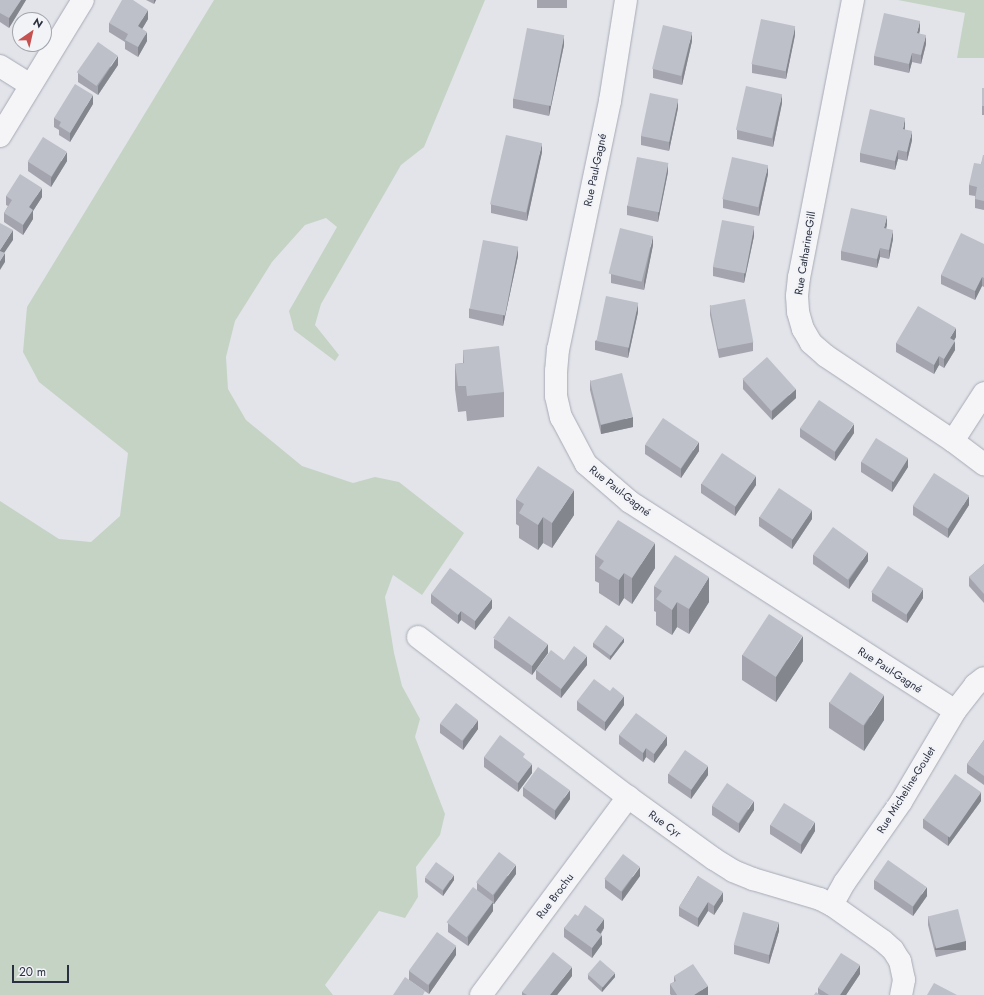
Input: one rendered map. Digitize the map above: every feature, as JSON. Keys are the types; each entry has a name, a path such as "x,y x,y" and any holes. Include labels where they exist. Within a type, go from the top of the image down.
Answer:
{"street":[{"path":"0,136 83,0"},
{"name":"Rue Paul-Gagné","path":"626,0 610,101 558,349 556,396 561,416 586,464 630,502 955,712"},
{"name":"Rue Catharine-Gill","path":"853,0 799,277 797,296 798,312 803,329 811,343 826,356 953,441 984,464"},
{"path":"0,66 31,85"},
{"path":"953,441 984,393"},
{"name":"Rue Cyr","path":"418,637 628,797 714,859 753,879 820,899 832,905 883,941 893,950 900,961 904,980 901,995"},
{"name":"Rue Micheline-Goulet","path":"832,905 845,882 901,802 955,712 975,685 984,678"},
{"name":"Rue Brochu","path":"481,995 628,797"}],"green space":[{"path":"214,0 485,0 424,147 401,165 321,304 315,325 339,355 335,361 294,330 289,311 337,227 326,218 305,225 272,262 235,321 226,357 228,389 246,420 302,466 353,483 375,477 399,482 464,533 422,595 393,575 385,597 394,653 402,686 420,719 415,737 445,814 440,835 416,867 418,897 405,918 379,911 325,985 333,995 0,995 0,501 59,539 91,542 120,516 128,453 39,382 23,352 27,307"},
{"path":"898,0 984,0 984,58 957,58 965,13"}],"building":[{"path":"0,0 21,0 9,18 0,13"},
{"path":"122,0 133,0 148,10 138,26 147,32 138,47 125,40 128,34 109,23"},
{"path":"884,13 920,21 917,33 926,35 921,55 912,53 909,64 874,56"},
{"path":"761,19 795,26 786,71 751,64"},
{"path":"663,25 692,32 681,76 652,69"},
{"path":"527,28 564,35 551,106 513,99"},
{"path":"98,42 118,56 96,86 77,72"},
{"path":"75,84 93,95 70,133 59,126 61,122 54,118"},
{"path":"746,86 782,94 772,138 736,130"},
{"path":"982,88 984,88 984,106 982,106"},
{"path":"650,93 678,99 669,142 641,136"},
{"path":"870,109 905,118 903,129 912,131 907,152 898,150 895,161 860,153"},
{"path":"506,135 542,143 526,213 490,204"},
{"path":"43,137 67,152 51,176 28,162"},
{"path":"983,155 984,201 975,199 977,187 969,185 974,163 981,164"},
{"path":"637,157 668,163 659,212 627,206"},
{"path":"732,157 768,165 758,207 722,199"},
{"path":"20,174 42,188 29,207 33,210 23,225 4,213 12,200 6,196"},
{"path":"851,208 887,216 884,228 893,230 889,250 880,248 877,259 841,251"},
{"path":"722,220 754,226 745,273 713,267"},
{"path":"0,223 13,230 0,250"},
{"path":"620,228 653,236 642,282 609,274"},
{"path":"961,233 984,244 984,278 982,277 975,291 941,275"},
{"path":"483,240 518,247 505,316 470,309"},
{"path":"0,251 5,253 0,261"},
{"path":"606,296 638,303 629,348 596,341"},
{"path":"745,299 753,342 718,349 710,306"},
{"path":"918,306 956,328 950,338 955,341 944,359 939,356 934,365 896,343"},
{"path":"499,346 504,392 467,396 466,386 458,386 455,364 464,363 463,350"},
{"path":"767,357 796,389 771,411 742,379"},
{"path":"622,373 633,417 601,425 590,381"},
{"path":"819,400 854,423 835,452 800,428"},
{"path":"663,418 699,442 681,469 645,445"},
{"path":"876,438 908,458 893,482 861,462"},
{"path":"722,453 756,476 735,507 701,484"},
{"path":"538,466 574,490 552,523 543,517 538,525 519,513 524,504 516,499"},
{"path":"934,473 969,496 948,529 913,506"},
{"path":"779,488 812,510 793,539 759,517"},
{"path":"618,520 655,543 632,578 624,573 619,580 599,568 604,561 595,555"},
{"path":"833,527 868,552 848,580 813,555"},
{"path":"675,555 709,577 689,609 677,602 672,610 656,599 662,591 654,586"},
{"path":"984,564 984,594 969,577"},
{"path":"888,566 923,589 906,615 871,592"},
{"path":"450,568 492,599 475,621 461,611 458,615 431,594"},
{"path":"769,614 803,636 776,677 742,655"},
{"path":"509,616 548,644 532,666 493,638"},
{"path":"606,625 624,638 611,656 593,643"},
{"path":"574,646 587,656 561,689 536,670 551,650 564,660"},
{"path":"850,672 884,695 863,726 829,703"},
{"path":"594,679 610,691 613,687 624,696 605,722 577,701"},
{"path":"456,703 478,720 462,741 440,723"},
{"path":"636,713 667,736 654,754 646,748 643,753 619,735"},
{"path":"500,735 525,754 523,757 532,764 518,783 484,757"},
{"path":"984,740 984,776 967,764"},
{"path":"685,750 708,766 691,790 668,774"},
{"path":"538,767 570,790 555,810 523,787"},
{"path":"955,774 981,792 950,837 923,819"},
{"path":"727,783 754,801 738,823 712,805"},
{"path":"784,803 815,822 801,844 770,825"},
{"path":"499,852 516,865 493,895 476,882"},
{"path":"623,854 640,867 621,891 604,879"},
{"path":"888,860 927,887 913,907 874,880"},
{"path":"436,862 454,875 443,890 425,877"},
{"path":"698,876 723,892 714,906 708,902 698,918 679,907"},
{"path":"473,887 493,902 466,937 447,922"},
{"path":"585,905 604,919 596,930 602,935 592,948 564,928 575,914 578,916"},
{"path":"958,909 966,941 936,949 928,916"},
{"path":"743,912 779,922 769,955 734,945"},
{"path":"437,932 456,946 428,985 409,971"},
{"path":"553,952 572,967 550,995 527,995 522,992"},
{"path":"841,953 860,965 840,995 829,995 818,988"},
{"path":"600,960 615,973 603,987 588,974"},
{"path":"693,964 708,986 694,995 677,995 670,984 676,981 674,976"},
{"path":"405,977 425,991 423,995 393,995"},
{"path":"934,983 957,995 927,995"}]}
